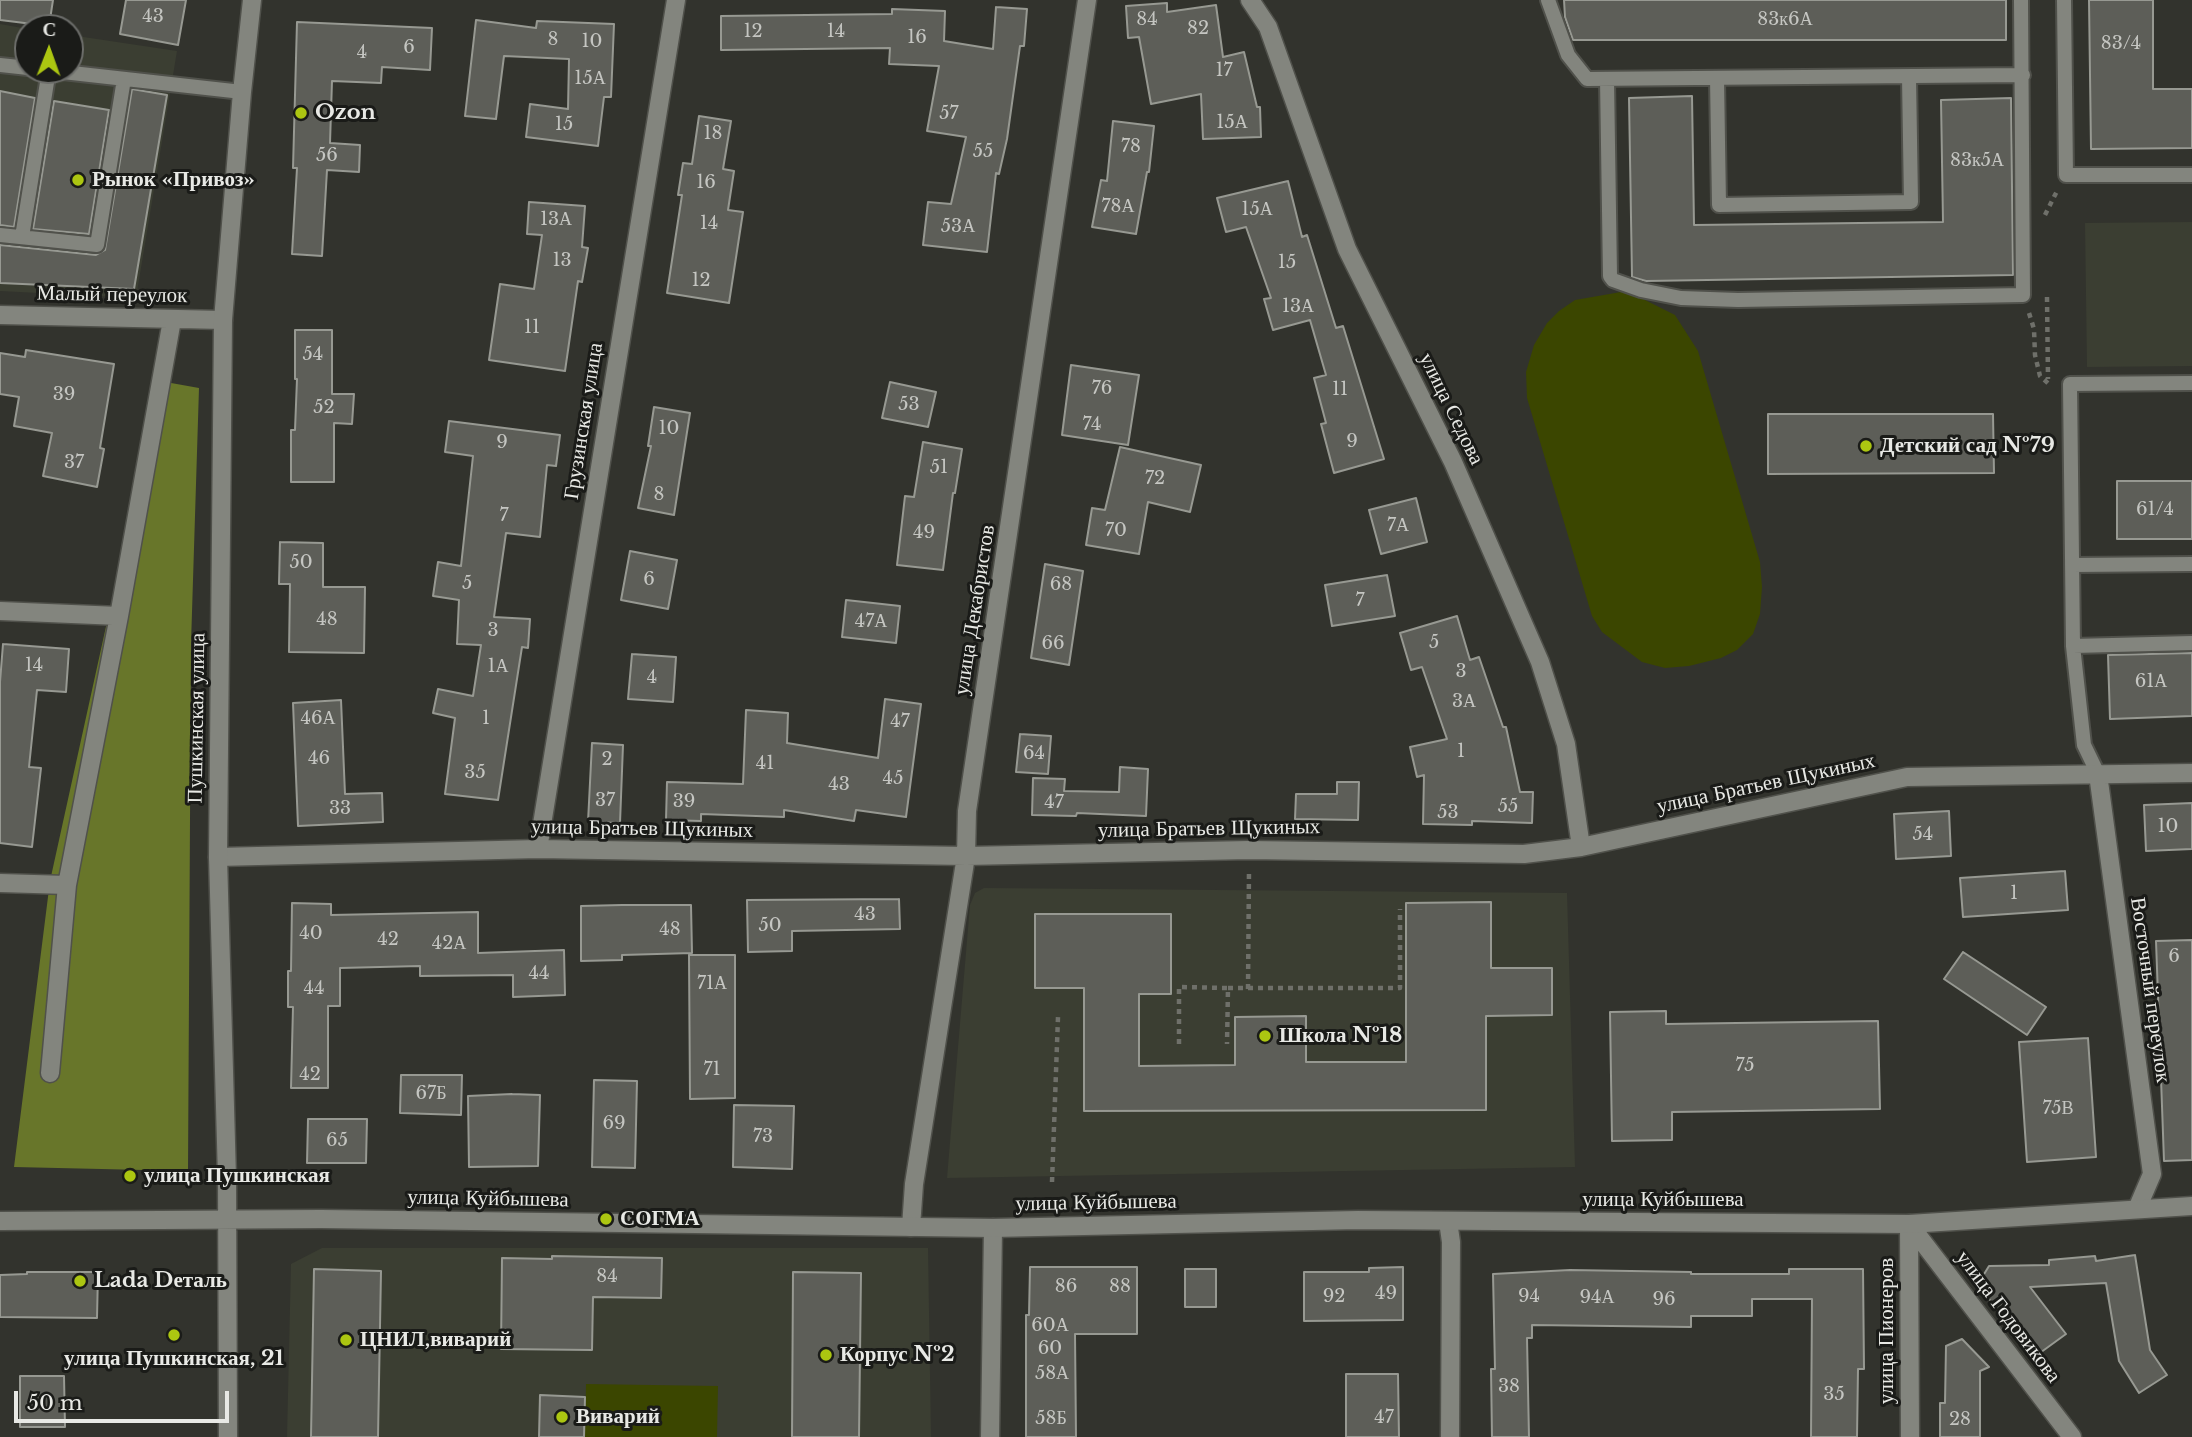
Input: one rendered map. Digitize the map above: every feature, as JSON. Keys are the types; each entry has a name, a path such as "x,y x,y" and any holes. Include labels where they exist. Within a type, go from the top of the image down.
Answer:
{"street":[{"name":"Пушкинская улица","path":"228,1437 227,1220 218,857 223,320 252,0"},
{"name":"Грузинская улица","path":"538,849 676,0"},
{"name":"улица Декабристов","path":"911,1227 914,1184 965,856 967,811 1087,0"},
{"name":"улица Седова","path":"1250,0 1268,27 1348,249 1453,462 1540,662 1566,744 1581,848"},
{"name":"Малый переулок","path":"0,315 223,320"},
{"path":"51,1073 68,885 172,320"},
{"path":"0,611 119,616"},
{"name":"улица Братьев Щукиных","path":"218,857 538,849 965,856 1249,850 1524,854 1581,848 1907,777 2192,773"},
{"name":"Восточный переулок","path":"2098,774 2152,1174 2137,1209"},
{"path":"0,883 68,885"},
{"name":"улица Куйбышева","path":"0,1221 227,1220 993,1228 1358,1220 1909,1224 2192,1206"},
{"path":"1448,1221 1451,1242 1450,1437"},
{"name":"улица Пионеров","path":"1909,1224 1910,1437"},
{"name":"улица Годовикова","path":"1909,1224 2072,1437"},
{"path":"990,1437 993,1228"}],"lane":[{"path":"1548,0 1568,55 1587,79 2023,75"},
{"path":"1607,79 1610,276 1613,280 1641,290 1681,298 1738,300 2024,295 2021,0"},
{"path":"2064,0 2066,175 2192,175"},
{"path":"84,74 242,92"},
{"path":"1717,78 1719,205 1911,202 1909,77"},
{"path":"0,235 97,244 124,79"},
{"path":"22,237 45,84"},
{"path":"2098,774 2084,745 2073,646 2070,384 2192,383"},
{"path":"2072,565 2192,564"},
{"path":"2073,646 2192,643"}],"path":[{"path":"2045,227 2045,214 2066,175"},
{"path":"2046,292 2048,384"},
{"path":"2024,295 2034,328 2035,355 2040,376 2048,384 2070,396"},
{"path":"1248,989 1249,850"},
{"path":"1179,1044 1180,987 1400,988 1400,909"},
{"path":"1227,1044 1228,988"},
{"path":"1052,1182 1058,1017"}],"shaded area":[{"name":"Рынок «Привоз»","path":"0,24 14,26 14,84 84,84 84,37 177,51 136,298 0,291"},
{"path":"2192,222 2192,366 2087,367 2085,223"},
{"name":"Школа №18","path":"984,888 1567,893 1575,1167 947,1178 970,905 975,893"},
{"path":"322,1248 928,1248 931,1437 287,1437 291,1264"}],"green space":[{"path":"1621,292 1635,295 1675,315 1698,351 1760,562 1760,614 1753,634 1737,650 1721,658 1689,666 1665,668 1642,662 1602,632 1592,616 1527,398 1526,372 1534,345 1547,323 1575,300"},
{"path":"160,381 199,388 191,644 188,1171 14,1167 50,881"},
{"path":"586,1384 718,1386 717,1437 585,1437"}],"building":[{"path":"0,0 53,0 51,14 14,14 14,22 0,20"},
{"path":"126,0 186,0 178,45 120,34"},
{"path":"1564,0 2006,0 2006,40 1573,40 1565,17"},
{"path":"2089,0 2153,0 2153,89 2192,89 2192,148 2091,149"},
{"path":"1167,3 1167,12 1216,5 1223,57 1244,52 1257,107 1260,107 1261,137 1203,139 1201,94 1151,104 1139,37 1128,38 1126,6"},
{"path":"996,7 1027,9 1024,46 1020,46 1007,139 999,174 996,173 987,252 923,245 928,202 951,204 966,137 927,131 939,66 889,64 890,48 721,50 721,16 892,14 892,9 945,11 944,41 993,49"},
{"path":"476,20 536,28 537,21 614,24 611,97 604,97 598,146 526,137 530,104 568,109 569,59 504,56 496,119 465,116"},
{"path":"297,22 432,28 430,70 382,67 381,83 332,81 330,143 360,145 359,172 327,170 322,256 292,254 297,168 293,168"},
{"path":"132,89 167,95 134,289 0,283 0,245 96,255 105,250"},
{"path":"0,91 35,98 14,227 0,225"},
{"path":"1692,96 1694,225 1943,222 1941,100 2011,98 2013,275 1646,281 1632,277 1629,98"},
{"path":"54,101 109,110 89,234 33,229"},
{"path":"699,116 731,121 723,169 734,171 728,210 743,212 729,303 667,293 682,195 678,195 683,163 692,164"},
{"path":"1113,121 1154,126 1149,172 1136,234 1092,227 1101,180 1107,181"},
{"path":"1288,181 1302,237 1307,235 1336,328 1343,326 1384,459 1334,473 1321,424 1326,423 1314,378 1326,375 1310,320 1273,330 1264,299 1271,298 1246,227 1226,232 1217,198"},
{"path":"529,202 585,206 582,247 588,248 582,282 578,281 565,371 489,360 500,284 534,289 542,235 527,234"},
{"path":"295,330 332,330 332,394 354,394 352,424 334,423 334,482 291,482 291,430 295,430 297,379"},
{"path":"26,350 114,364 100,448 104,449 97,487 43,476 52,433 14,426 19,397 0,394 0,353 25,357"},
{"path":"1071,365 1139,375 1128,445 1062,435"},
{"path":"890,382 936,392 928,427 882,418"},
{"path":"654,407 690,413 674,515 638,508 651,446 648,446"},
{"path":"1768,414 1993,414 1994,473 1768,474"},
{"path":"449,421 560,435 556,466 547,465 540,537 506,533 494,617 530,619 528,648 522,647 498,800 445,794 455,718 433,713 438,689 473,696 481,645 457,644 459,600 433,596 438,562 461,566 473,456 445,452"},
{"path":"923,442 962,449 943,570 897,565 905,496 914,497"},
{"path":"1120,447 1201,465 1190,512 1148,502 1139,554 1086,545 1092,508 1105,510"},
{"path":"2117,481 2192,481 2192,539 2117,539"},
{"path":"1416,498 1427,542 1381,554 1369,510"},
{"path":"280,542 323,543 323,587 365,587 364,653 289,652 290,584 279,584"},
{"path":"630,551 677,560 668,609 621,600"},
{"path":"1045,564 1083,571 1069,665 1031,658"},
{"path":"1387,575 1395,616 1332,626 1325,585"},
{"path":"846,600 900,606 896,643 842,637"},
{"path":"1457,616 1470,660 1479,657 1503,727 1506,727 1520,792 1533,792 1532,823 1472,821 1472,825 1423,824 1424,775 1417,777 1410,747 1447,739 1422,667 1411,670 1400,633"},
{"path":"3,644 69,649 66,692 37,690 29,767 41,768 32,847 0,843 0,682"},
{"path":"2192,653 2192,716 2110,719 2108,655"},
{"path":"632,654 676,657 673,702 628,699"},
{"path":"885,699 921,704 906,817 856,810 854,821 784,810 784,817 701,814 701,821 666,820 667,782 743,784 746,710 788,713 787,743 878,758"},
{"path":"341,700 345,794 382,793 383,822 298,826 293,703"},
{"path":"1020,734 1051,736 1048,774 1016,772"},
{"path":"592,743 623,745 620,823 588,822"},
{"path":"1120,767 1148,769 1146,816 1077,813 1076,816 1032,815 1033,778 1065,779 1064,791 1119,792"},
{"path":"1337,782 1359,782 1358,820 1295,819 1296,794 1337,794"},
{"path":"2192,803 2192,849 2146,851 2144,805"},
{"path":"1949,811 1951,856 1896,859 1894,814"},
{"path":"2065,871 2068,910 1963,917 1960,878"},
{"path":"899,899 900,929 792,931 792,951 748,952 747,900"},
{"path":"1491,902 1491,968 1552,968 1552,1015 1486,1016 1486,1110 1084,1111 1084,988 1035,988 1035,914 1171,914 1171,994 1139,994 1139,1066 1235,1065 1235,1017 1306,1016 1306,1062 1406,1062 1406,903"},
{"path":"292,903 331,904 331,915 478,912 478,953 564,950 565,995 513,997 513,975 420,976 420,966 340,968 340,1006 328,1006 328,1088 291,1088 293,1007 288,1007 288,971 291,971"},
{"path":"691,905 692,953 622,955 622,960 581,961 581,906"},
{"path":"2192,940 2192,1160 2164,1161 2156,941"},
{"path":"1963,952 2046,1007 2027,1035 1944,979"},
{"path":"689,955 735,955 735,1098 690,1099"},
{"path":"1666,1011 1666,1024 1878,1021 1880,1109 1672,1112 1672,1140 1612,1141 1610,1012"},
{"path":"2088,1038 2096,1157 2027,1162 2019,1042"},
{"path":"401,1075 462,1075 461,1115 400,1113"},
{"path":"594,1080 637,1081 635,1168 592,1167"},
{"path":"540,1095 538,1166 469,1167 468,1096"},
{"path":"734,1105 794,1106 792,1169 733,1167"},
{"path":"308,1119 367,1119 366,1163 307,1163"},
{"path":"2135,1255 2150,1350 2167,1375 2139,1393 2119,1361 2106,1283 2030,1287 2066,1334 2033,1358 1978,1284 1989,1266 2049,1265 2049,1260 2095,1256 2096,1261"},
{"path":"552,1256 662,1258 661,1298 593,1297 592,1350 501,1349 502,1258 552,1259"},
{"path":"1030,1267 1137,1267 1137,1334 1075,1334 1076,1437 1026,1437 1026,1315 1029,1315"},
{"path":"1403,1267 1403,1320 1304,1321 1304,1272 1369,1272 1369,1268"},
{"name":"ЦНИЛ,виварий","path":"314,1269 381,1271 378,1437 311,1437"},
{"path":"1185,1269 1216,1269 1216,1307 1185,1307"},
{"path":"1789,1269 1863,1269 1864,1369 1858,1369 1857,1437 1811,1437 1812,1299 1752,1299 1752,1316 1691,1316 1691,1327 1532,1325 1532,1338 1527,1338 1529,1437 1492,1437 1491,1369 1495,1369 1493,1274 1570,1270 1789,1274"},
{"path":"27,1272 98,1272 97,1318 0,1317 0,1275"},
{"name":"Корпус №2","path":"793,1272 861,1273 859,1437 792,1437"},
{"path":"1962,1339 1989,1367 1980,1371 1980,1437 1940,1437 1940,1403 1945,1403 1946,1346"},
{"path":"1346,1374 1398,1374 1399,1437 1346,1437"},
{"path":"20,1376 64,1376 65,1427 20,1427"},
{"name":"Виварий","path":"540,1395 585,1397 584,1437 539,1437"}],"place":[{"name":"Ozon","path":"301,113"},
{"name":"Рынок «Привоз»","path":"78,180"},
{"name":"Детский сад №79","path":"1866,446"},
{"name":"Школа №18","path":"1265,1036"},
{"name":"улица Пушкинская","path":"130,1176"},
{"name":"СОГМА","path":"606,1219"},
{"name":"Lada Dеталь","path":"80,1281"},
{"name":"улица Пушкинская, 21","path":"174,1335"},
{"name":"ЦНИЛ,виварий","path":"346,1340"},
{"name":"Корпус №2","path":"826,1355"},
{"name":"Виварий","path":"562,1417"}]}
